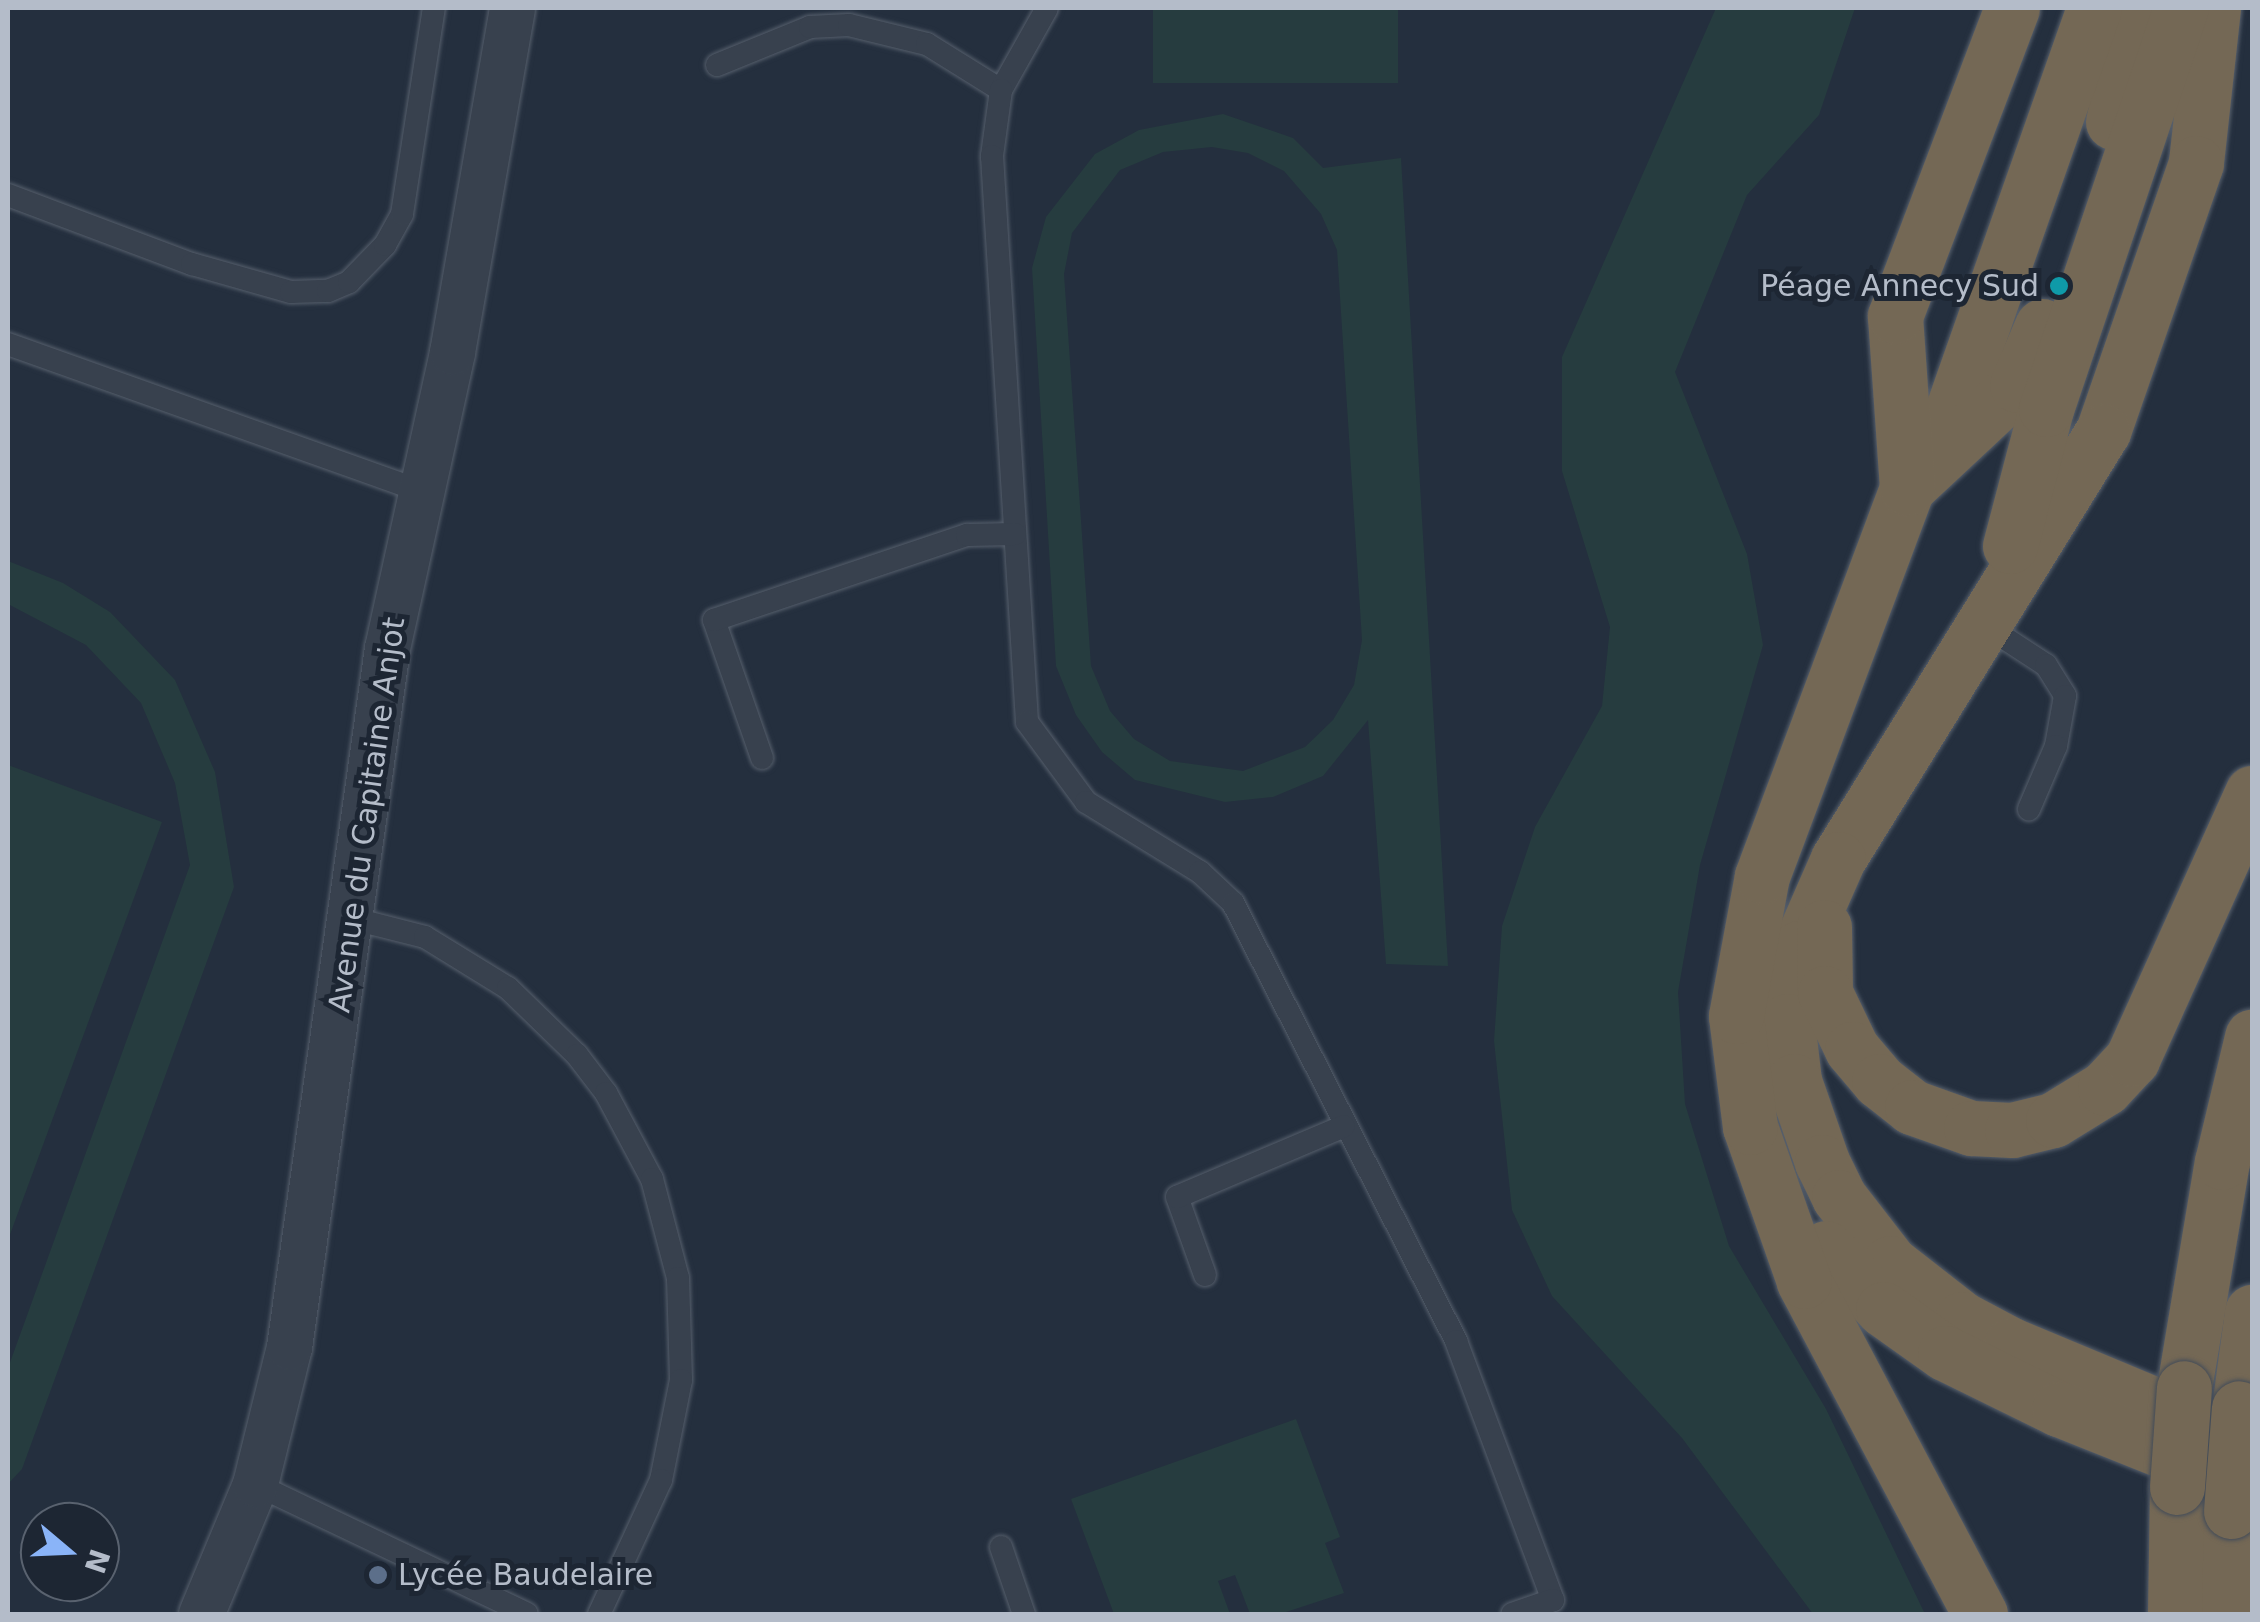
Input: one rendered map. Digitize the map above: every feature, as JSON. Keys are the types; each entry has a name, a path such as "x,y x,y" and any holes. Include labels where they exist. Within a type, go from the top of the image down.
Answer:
{"highway":[{"path":"1911,448 1895,316 2012,8"},
{"path":"1911,448 2038,8"},
{"path":"1980,1614 1804,1280 1750,1126 1736,1016 1751,918 1799,769 2066,8"},
{"path":"1911,448 2094,8"},
{"path":"1978,426 2101,84 2121,8"},
{"path":"1911,448 1978,426 2030,366 2120,100 2138,8"},
{"path":"1996,599 2046,409 2182,8"},
{"path":"1996,599 2168,153 2206,8"},
{"path":"2214,8 2196,163 2115,401 1838,859 1800,948 1787,1022 1794,1081 1808,1126 1854,1221 1890,1263 1962,1319 2046,1361 2246,1426"},
{"path":"1838,859 1823,970 1834,1016 1852,1049 1912,1107 1971,1128 2012,1130 2074,1110 2132,1059 2252,793"},
{"path":"2175,1614 2177,1487 2184,1388 2222,1162 2252,1036"},
{"path":"1750,1126 1815,1234 1884,1309 1917,1334 2242,1498"},
{"path":"2230,1614 2242,1498 2252,1312"}],"street":[{"name":"Avenue du Capitaine Anjot","path":"202,1614 255,1484 289,1347 384,665 421,491 512,8"}],"lane":[{"path":"8,195 192,264 291,292 328,291 349,282 385,245 402,214 434,8"},
{"path":"1047,8 1001,90 992,156 1025,707 1034,737 1086,802 1220,888 1456,1341 1552,1600 1512,1614"},
{"path":"717,65 810,27 860,26 927,44 1001,90"},
{"path":"8,344 421,491"},
{"path":"762,758 714,620 967,535 1014,534"},
{"path":"1996,599 2065,696 2056,746 2029,809"},
{"path":"350,918 425,938 508,988 597,1080 652,1179 678,1278 681,1380 662,1480 599,1614"},
{"path":"1205,1276 1178,1196 1344,1126"},
{"path":"255,1484 426,1562 464,1586 527,1614"},
{"path":"1001,1547 1024,1614"},
{"path":"464,1586 471,1614"}],"green space":[{"path":"1153,8 1398,8 1398,83 1153,83"},
{"path":"1716,8 1855,8 1819,115 1747,195 1675,372 1747,554 1763,645 1700,865 1678,992 1685,1104 1729,1246 1826,1409 1925,1614 1813,1614 1682,1438 1552,1296 1512,1210 1494,1041 1502,926 1535,827 1602,706 1610,627 1562,471 1562,357"},
{"path":"1223,114 1293,138 1323,168 1401,158 1448,966 1386,964 1368,720 1323,776 1273,797 1225,802 1135,780 1102,752 1076,715 1056,666 1032,268 1046,217 1095,154 1139,130","holes":["1212,147 1248,153 1284,171 1321,214 1337,250 1362,640 1354,685 1333,720 1305,747 1243,771 1170,761 1134,739 1110,711 1091,666 1064,274 1072,233 1120,170 1163,152"]},
{"path":"8,561 63,583 110,612 175,680 215,772 234,887 22,1469 8,1484 8,1368 190,865 175,783 141,703 86,645 8,604"},
{"path":"8,765 162,822 8,1240"},
{"path":"1296,1419 1340,1537 1325,1543 1344,1593 1280,1614 1250,1614 1235,1575 1218,1581 1230,1614 1114,1614 1071,1499"}],"place":[{"name":"Péage Annecy Sud","path":"2059,286"},
{"name":"Lycée Baudelaire","path":"378,1575"}]}
